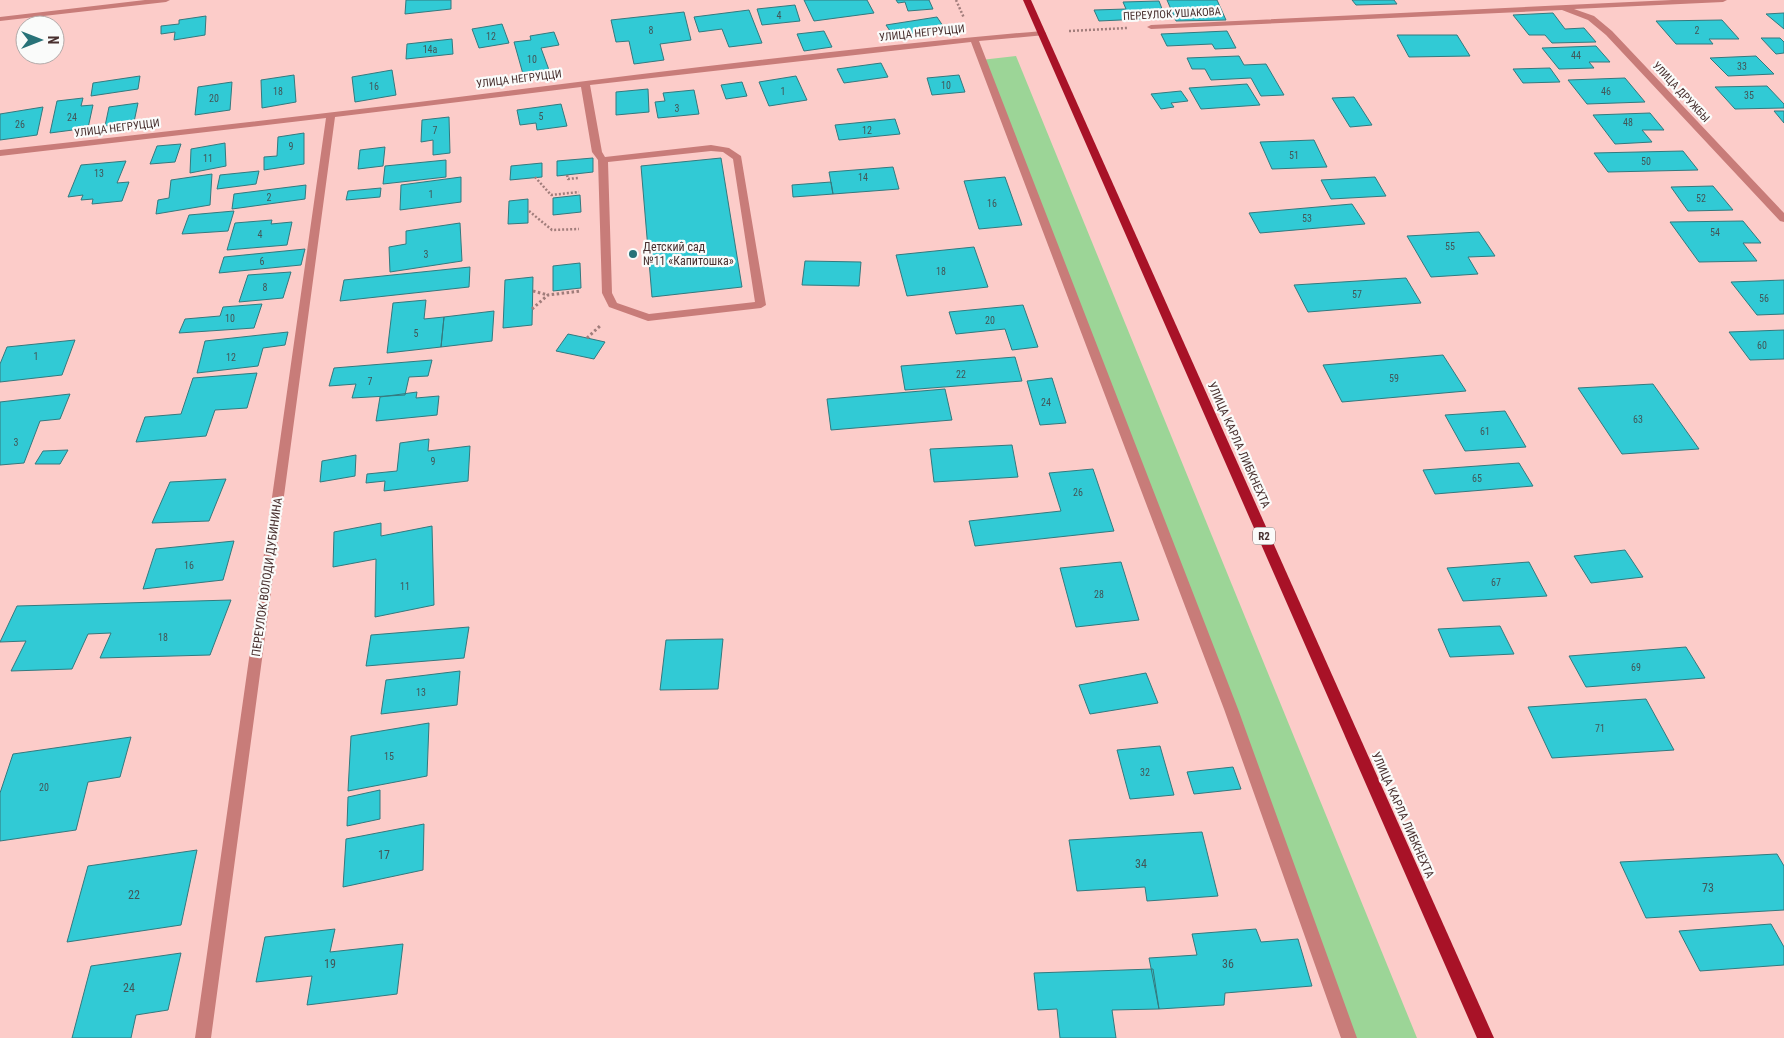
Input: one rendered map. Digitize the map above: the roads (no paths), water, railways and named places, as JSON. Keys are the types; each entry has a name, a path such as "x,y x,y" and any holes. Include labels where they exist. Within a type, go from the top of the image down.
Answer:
{"main road":[{"name":"УЛИЦА КАРЛА ЛИБКНЕХТА","path":"1027,0 1486,1038"}],"street":[{"path":"0,19 166,0"},
{"name":"УЛИЦА ДРУЖБЫ","path":"1548,0 1591,18 1609,33 1784,219"},
{"name":"ПЕРЕУЛОК УШАКОВА","path":"1150,26 1723,0"},
{"name":"УЛИЦА НЕГРУЦЦИ","path":"0,153 331,115 584,82 1042,33"},
{"path":"974,39 1231,709 1349,1038"},
{"path":"584,82 597,152 603,160 607,293 613,305 648,318 761,305 738,158 726,150 711,148 603,160"},
{"name":"ПЕРЕУЛОК ВОЛОДИ ДУБИНИНА","path":"203,1038 331,115"}],"place":[{"name":"Детский сад №11 «Капитошка»","path":"633,254"}]}
